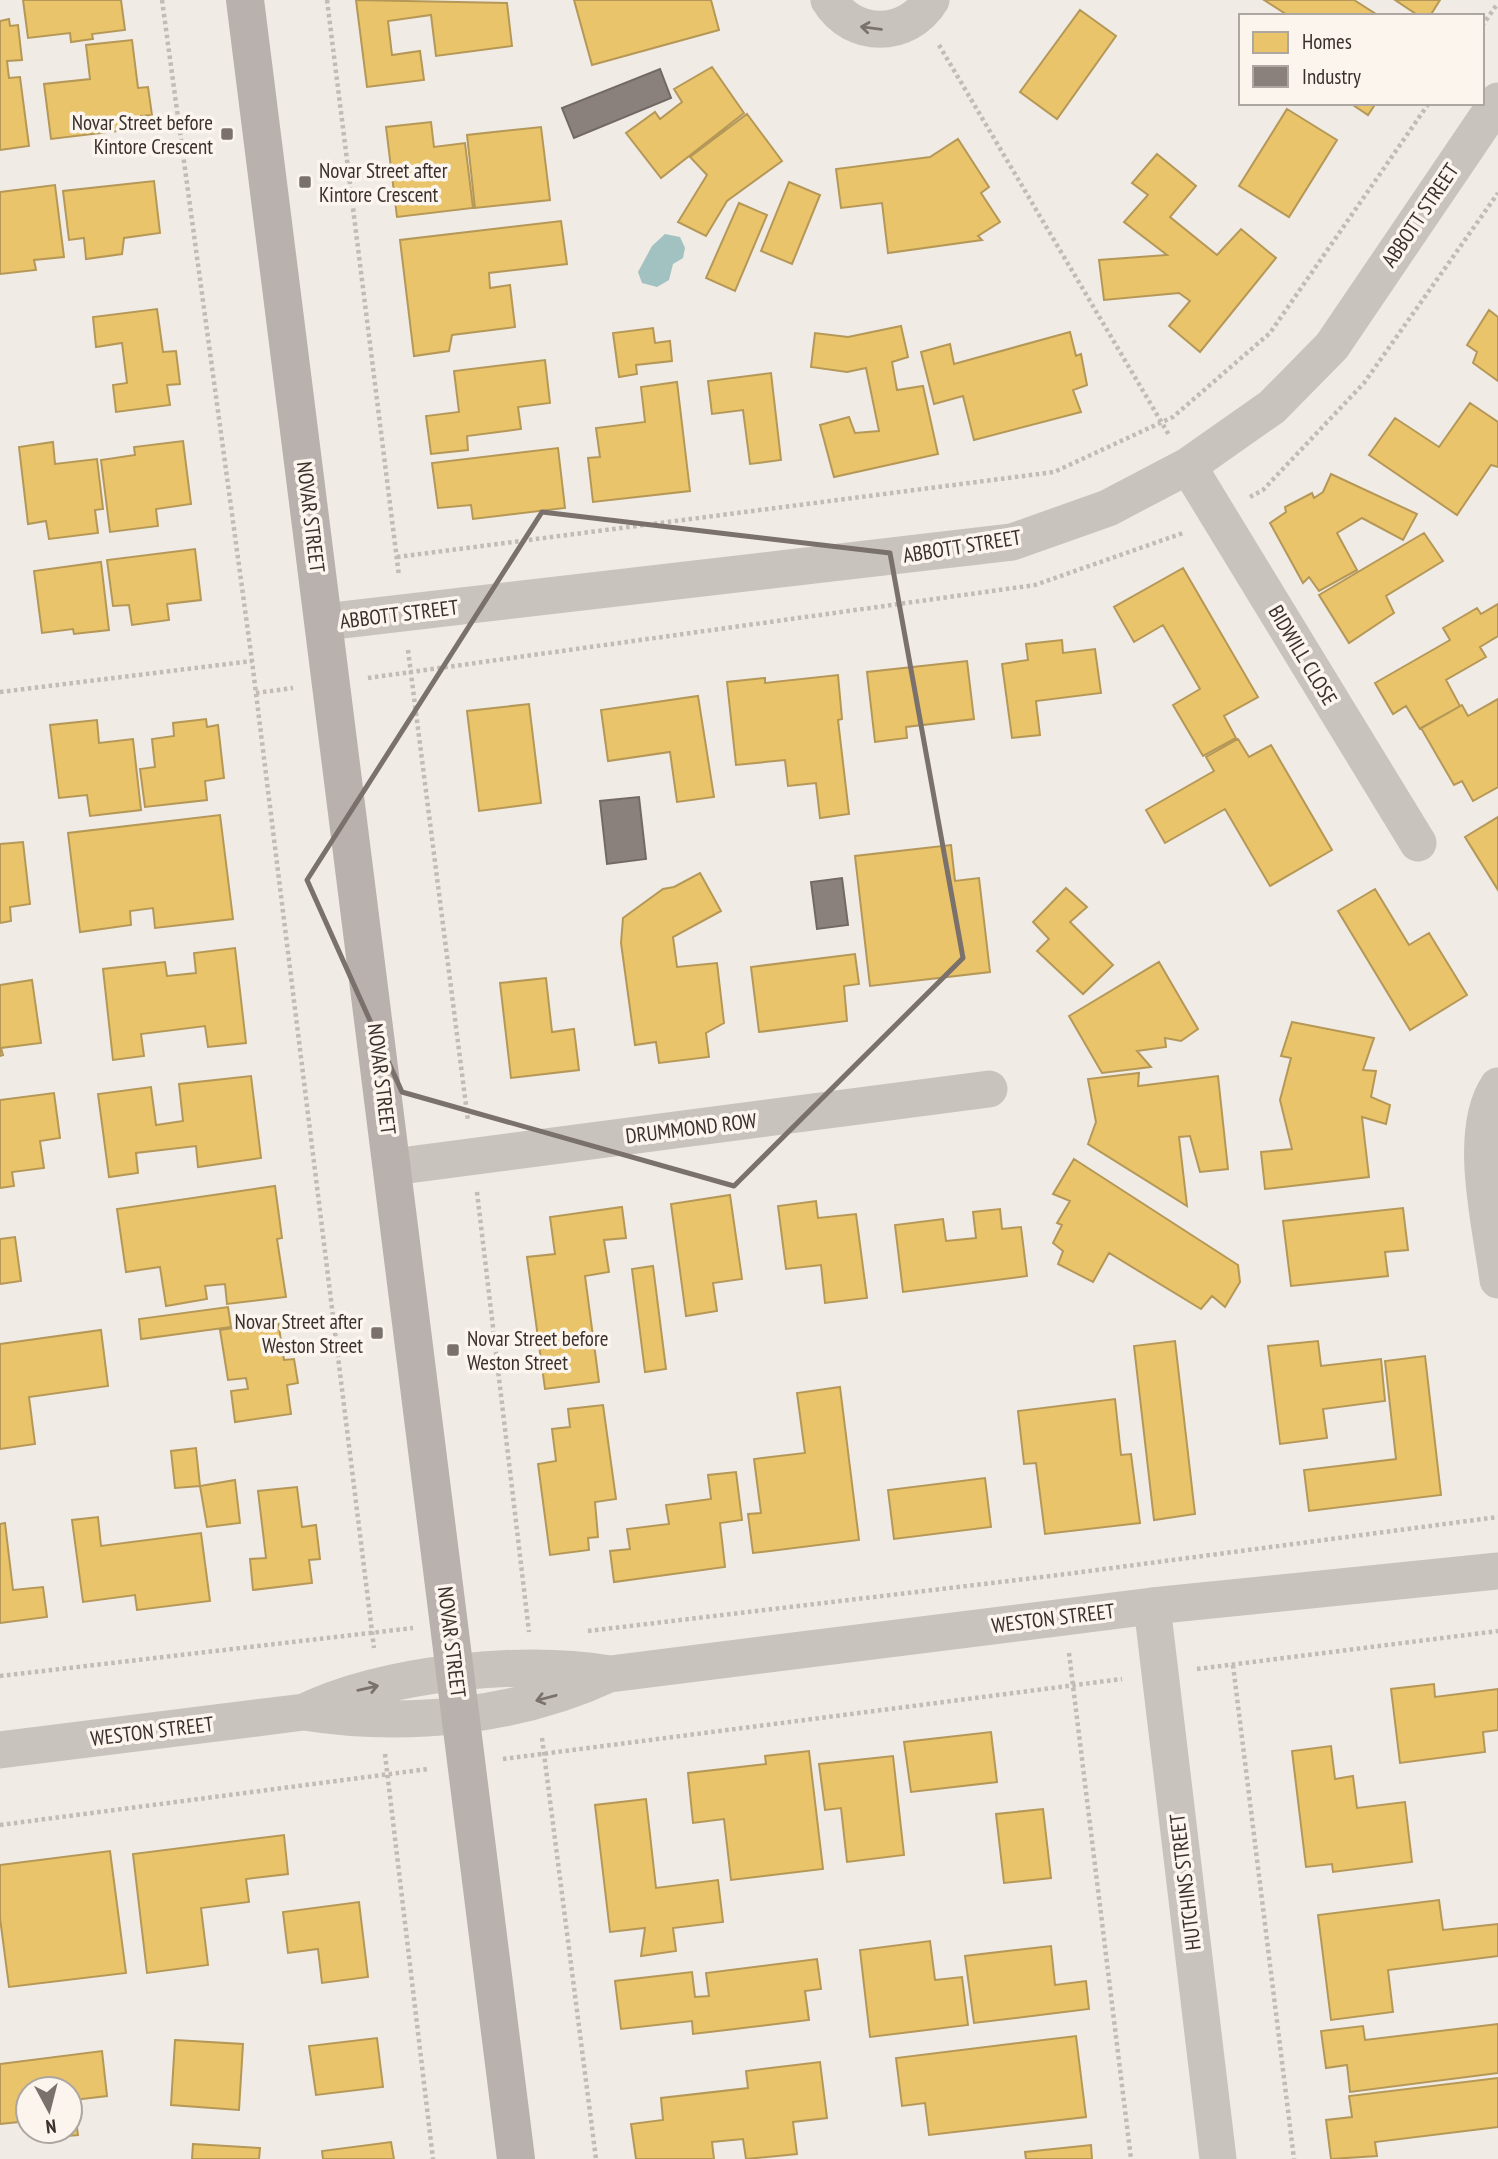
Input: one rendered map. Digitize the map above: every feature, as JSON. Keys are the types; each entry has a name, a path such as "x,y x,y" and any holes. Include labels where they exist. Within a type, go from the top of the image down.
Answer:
{"main road":[{"name":"NOVAR STREET","path":"245,0 516,2159"}],"street":[{"path":"829,0 843,17 869,29 901,26 926,7"},
{"name":"ABBOTT STREET","path":"325,622 1012,542 1108,508 1188,466 1272,407 1332,346 1498,101"},
{"name":"BIDWILL CLOSE","path":"1188,466 1418,843"},
{"path":"1498,1086 1489,1099 1482,1132 1498,1280"},
{"name":"DRUMMOND ROW","path":"393,1167 989,1089"},
{"name":"WESTON STREET","path":"380,1702 461,1714 572,1668 610,1674 1152,1606 1498,1571"},
{"name":"HUTCHINS STREET","path":"1152,1606 1218,2159"},
{"name":"WESTON STREET","path":"0,1750 304,1712 343,1718 457,1675 535,1684"}],"path":[{"path":"162,0 252,661 372,1632 433,2159"},
{"path":"327,0 596,2159"},
{"path":"1484,23 1498,3"},
{"path":"926,7 1188,466"},
{"path":"397,557 1054,472 1173,417 1270,333 1428,105"},
{"path":"0,692 252,661"},
{"path":"584,1632 1059,1575 1498,1517"},
{"path":"1059,1575 1131,2159"},
{"path":"0,1676 450,1625"},
{"path":"0,1825 1498,1632"},
{"path":"1233,1665 1294,2159"}],"highlighted area":[{"path":"542,512 890,553 963,958 734,1186 402,1092 307,880"}],"water":[{"path":"665,234 680,237 685,248 683,258 673,264 669,280 657,287 642,283 638,272 652,246"}],"building: Homes":[{"path":"23,0 121,0 125,30 92,34 93,39 71,42 70,33 28,38"},
{"path":"356,0 507,3 512,46 436,56 431,15 388,21 392,55 420,51 424,80 367,87"},
{"path":"574,0 711,0 719,30 592,65"},
{"path":"1264,0 1354,0 1376,14 1286,14"},
{"path":"1395,0 1440,0 1431,14 1416,14"},
{"path":"1080,10 1116,36 1057,119 1020,92"},
{"path":"9,19 10,26 18,25 22,60 7,61 9,78 20,77 29,146 0,150 0,21"},
{"path":"132,40 138,88 148,87 152,115 141,116 142,128 51,139 44,84 90,79 86,45"},
{"path":"712,67 744,113 661,178 626,133 655,112 660,119 682,102 674,89"},
{"path":"1353,105 1375,105 1368,115"},
{"path":"1287,109 1337,140 1289,217 1239,186"},
{"path":"747,114 782,161 727,201 706,236 678,222 707,175 690,157"},
{"path":"431,122 434,147 465,143 473,208 397,217 386,127"},
{"path":"541,127 550,200 475,208 467,135"},
{"path":"958,139 989,187 981,193 1000,222 978,236 982,240 888,253 882,203 841,208 836,169 930,157"},
{"path":"1157,154 1196,186 1170,217 1217,255 1241,229 1276,258 1200,352 1169,326 1190,301 1179,293 1104,300 1099,260 1167,255 1124,222 1148,195 1132,183"},
{"path":"154,181 160,233 124,238 122,254 86,259 84,238 69,240 63,191"},
{"path":"789,182 820,195 792,264 761,251"},
{"path":"55,185 64,257 34,260 36,270 0,274 0,192"},
{"path":"739,203 767,215 735,291 706,278"},
{"path":"561,221 567,264 489,273 490,288 510,285 515,327 452,335 449,351 414,356 400,240"},
{"path":"157,309 163,352 176,351 180,384 167,385 170,405 116,412 113,385 127,383 122,343 96,347 93,317"},
{"path":"1489,310 1498,317 1498,381 1473,363 1477,352 1467,345"},
{"path":"901,326 908,357 892,362 897,390 923,386 938,454 834,477 820,425 849,417 855,433 879,431 866,368 847,372 811,367 815,333 848,337"},
{"path":"653,328 655,343 670,341 672,361 636,365 637,374 619,377 613,333"},
{"path":"1070,332 1076,356 1081,354 1087,385 1073,390 1081,412 974,440 963,396 934,404 921,352 950,344 954,364"},
{"path":"545,360 550,403 518,407 521,429 467,436 468,450 431,454 426,416 459,412 454,371"},
{"path":"771,373 781,460 750,464 743,410 712,414 708,381"},
{"path":"677,382 690,491 593,502 588,458 600,457 596,428 645,422 641,387"},
{"path":"1470,403 1498,422 1498,467 1491,465 1457,515 1369,455 1395,418 1439,447"},
{"path":"183,441 191,504 156,509 158,526 110,532 101,460 135,455 134,447"},
{"path":"53,442 55,464 97,459 103,509 95,510 98,533 49,539 46,521 28,524 19,447"},
{"path":"558,448 565,508 473,519 471,505 438,508 432,463"},
{"path":"1331,474 1417,514 1403,540 1362,518 1337,533 1357,570 1319,591 1309,577 1303,583 1270,523 1286,512 1285,507 1312,493 1314,498 1323,492"},
{"path":"1424,533 1443,561 1386,596 1394,613 1349,643 1319,595"},
{"path":"195,549 201,600 167,604 169,620 132,625 129,605 113,606 107,560"},
{"path":"101,562 109,630 74,634 73,629 42,633 34,571"},
{"path":"1183,568 1258,697 1224,716 1236,738 1203,756 1173,705 1200,689 1163,625 1134,642 1114,607"},
{"path":"1498,604 1498,636 1480,647 1486,657 1446,680 1460,706 1420,729 1406,706 1393,714 1375,683 1450,640 1443,628 1477,608 1481,614"},
{"path":"1062,640 1063,653 1095,649 1101,693 1036,701 1040,735 1012,738 1002,664 1028,660 1026,644"},
{"path":"967,661 974,719 906,727 907,738 875,742 867,672"},
{"path":"838,675 842,719 838,720 849,814 820,818 816,783 788,786 785,760 736,765 727,682 765,678 765,683"},
{"path":"698,696 714,797 677,802 670,752 608,761 601,710"},
{"path":"1498,699 1498,787 1473,801 1462,781 1454,785 1421,728 1462,705 1468,716"},
{"path":"529,704 541,803 479,811 467,711"},
{"path":"206,719 207,727 218,725 224,778 205,781 207,800 145,807 140,769 155,767 152,739 174,736 173,723"},
{"path":"97,720 99,743 133,739 141,810 90,816 87,795 59,798 50,725"},
{"path":"1238,739 1249,757 1271,745 1332,850 1270,886 1225,809 1165,843 1146,810 1214,771 1206,757"},
{"path":"220,815 233,919 155,928 153,908 130,911 131,925 80,932 68,833"},
{"path":"1498,817 1498,890 1465,837"},
{"path":"23,842 30,904 10,907 11,921 0,923 0,844"},
{"path":"951,845 955,881 979,878 990,972 870,986 855,856"},
{"path":"700,873 721,911 673,937 677,967 717,963 724,1023 706,1033 709,1057 659,1063 656,1042 635,1045 621,943 623,918 663,889 674,887"},
{"path":"1066,888 1087,907 1070,922 1113,965 1083,994 1037,951 1049,939 1033,922"},
{"path":"1375,889 1409,945 1429,933 1467,995 1410,1030 1338,911"},
{"path":"235,948 246,1043 208,1047 205,1026 141,1034 144,1056 113,1060 103,969 165,962 167,976 196,973 194,953"},
{"path":"855,954 859,984 844,986 847,1021 759,1032 751,967"},
{"path":"1159,962 1198,1029 1181,1041 1165,1038 1166,1047 1137,1051 1151,1067 1102,1073 1069,1016"},
{"path":"546,978 552,1032 574,1029 579,1070 511,1078 500,983"},
{"path":"32,980 41,1043 1,1048 3,1055 0,1056 0,985"},
{"path":"1292,1022 1374,1038 1363,1070 1376,1071 1371,1097 1390,1105 1386,1124 1362,1117 1369,1177 1265,1189 1261,1152 1292,1149 1280,1100 1291,1058 1281,1056"},
{"path":"1139,1073 1138,1086 1218,1076 1228,1169 1200,1172 1190,1136 1179,1137 1187,1206 1088,1144 1096,1122 1088,1079"},
{"path":"251,1076 261,1158 198,1167 196,1146 136,1153 138,1173 109,1177 98,1094 151,1087 156,1125 183,1121 179,1084"},
{"path":"54,1093 60,1138 40,1141 44,1168 12,1172 14,1186 0,1188 0,1100"},
{"path":"1074,1159 1238,1265 1240,1282 1225,1307 1212,1296 1201,1309 1109,1253 1093,1282 1058,1264 1063,1251 1053,1243 1062,1225 1057,1223 1070,1201 1053,1194"},
{"path":"275,1186 282,1238 277,1239 286,1297 227,1304 225,1284 205,1286 207,1299 166,1306 160,1267 126,1272 117,1209"},
{"path":"730,1195 742,1279 713,1283 717,1311 686,1316 671,1204"},
{"path":"816,1201 818,1218 856,1214 867,1298 825,1303 821,1265 786,1269 778,1206"},
{"path":"622,1207 626,1238 604,1240 609,1272 585,1276 599,1382 545,1389 527,1257 555,1254 550,1217"},
{"path":"1403,1208 1408,1250 1385,1252 1388,1276 1291,1286 1283,1221"},
{"path":"1000,1209 1002,1229 1021,1227 1027,1276 903,1292 895,1225 943,1219 946,1241 976,1238 973,1212"},
{"path":"15,1237 21,1281 0,1284 0,1239"},
{"path":"653,1266 666,1369 645,1372 632,1269"},
{"path":"228,1307 231,1327 141,1339 139,1319"},
{"path":"278,1321 284,1360 294,1359 298,1383 287,1385 291,1414 235,1422 231,1391 248,1389 246,1378 228,1380 220,1330"},
{"path":"101,1330 108,1386 29,1397 35,1444 0,1449 0,1344"},
{"path":"1175,1341 1195,1514 1154,1520 1134,1346"},
{"path":"1318,1341 1321,1366 1381,1359 1385,1401 1323,1409 1327,1438 1280,1444 1268,1346"},
{"path":"1425,1356 1441,1495 1309,1511 1304,1470 1396,1459 1385,1361"},
{"path":"840,1387 859,1540 753,1553 748,1514 761,1513 754,1459 805,1453 797,1393"},
{"path":"1115,1399 1121,1455 1131,1454 1140,1523 1045,1534 1036,1463 1024,1464 1018,1411"},
{"path":"603,1405 616,1499 595,1502 598,1537 588,1538 589,1550 550,1555 538,1464 556,1461 552,1429 570,1427 568,1409"},
{"path":"196,1448 200,1486 175,1488 171,1451"},
{"path":"736,1472 742,1520 720,1523 725,1567 614,1582 610,1551 630,1549 627,1529 669,1524 666,1505 711,1499 708,1475"},
{"path":"985,1478 991,1527 894,1539 888,1490"},
{"path":"235,1480 240,1523 207,1527 200,1486"},
{"path":"297,1487 302,1527 316,1525 320,1559 309,1560 312,1583 253,1590 250,1559 266,1558 258,1491"},
{"path":"98,1517 101,1546 201,1533 210,1601 137,1610 135,1595 83,1602 72,1520"},
{"path":"5,1523 13,1590 43,1587 47,1617 0,1623 0,1524"},
{"path":"1434,1684 1435,1697 1498,1689 1498,1730 1483,1732 1485,1752 1400,1763 1391,1689"},
{"path":"991,1732 997,1782 911,1792 904,1742"},
{"path":"1331,1746 1335,1779 1353,1776 1357,1808 1405,1802 1412,1862 1333,1872 1332,1864 1306,1867 1292,1751"},
{"path":"809,1751 823,1869 731,1880 724,1819 693,1823 688,1773 766,1764 765,1756"},
{"path":"893,1756 904,1855 847,1862 841,1808 825,1810 819,1764"},
{"path":"646,1799 656,1888 718,1880 723,1922 673,1928 676,1951 641,1956 645,1928 610,1932 595,1805"},
{"path":"1043,1809 1051,1878 1004,1883 996,1814"},
{"path":"284,1835 288,1874 246,1879 249,1902 201,1908 208,1965 147,1973 133,1854"},
{"path":"110,1851 126,1973 9,1987 0,1918 0,1865"},
{"path":"1439,1900 1443,1930 1498,1924 1498,1956 1388,1970 1393,2012 1331,2020 1318,1915"},
{"path":"359,1902 368,1977 322,1983 318,1949 288,1953 283,1912"},
{"path":"930,1941 935,1980 962,1977 968,2025 870,2037 860,1950"},
{"path":"1051,1946 1055,1985 1086,1981 1089,2009 974,2023 965,1956"},
{"path":"817,1959 821,1989 805,1991 809,2020 693,2034 692,2021 621,2029 615,1981 692,1972 695,1997 709,1996 706,1973"},
{"path":"1498,2024 1498,2073 1350,2092 1347,2065 1326,2068 1321,2031 1363,2026 1365,2040"},
{"path":"1076,2036 1086,2117 929,2135 925,2103 902,2106 896,2058"},
{"path":"377,2038 383,2087 316,2095 309,2046"},
{"path":"175,2040 243,2044 239,2110 171,2105"},
{"path":"102,2051 107,2096 84,2099 84,2075 14,2075 14,2122 0,2124 0,2064"},
{"path":"820,2062 827,2118 793,2122 797,2154 746,2159 743,2139 712,2142 714,2159 636,2159 631,2124 663,2120 661,2098 748,2088 746,2071"},
{"path":"1498,2078 1498,2127 1375,2142 1377,2156 1331,2159 1326,2120 1352,2117 1349,2096"},
{"path":"391,2142 394,2159 323,2159 322,2151"},
{"path":"193,2144 260,2148 259,2159 192,2159"},
{"path":"1091,2145 1092,2159 1026,2159 1025,2152"}],"building: Industry":[{"path":"660,69 671,98 574,138 562,108"},
{"path":"639,797 646,859 607,864 600,801"},
{"path":"842,878 848,925 817,929 811,882"}],"place":[{"name":"Novar Street before Kintore Crescent","path":"227,134"},
{"name":"Novar Street after Kintore Crescent","path":"305,182"},
{"name":"Novar Street after Weston Street","path":"377,1333"},
{"name":"Novar Street before Weston Street","path":"453,1350"}]}
